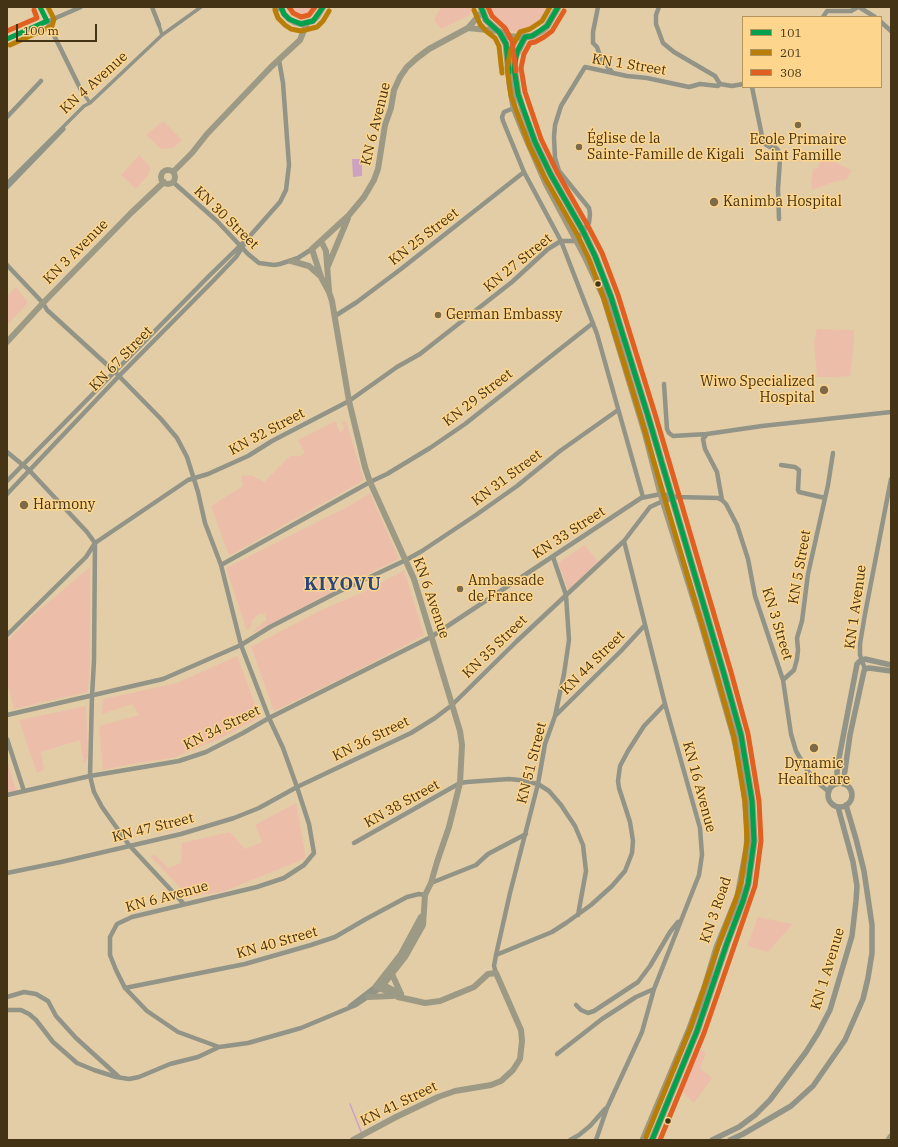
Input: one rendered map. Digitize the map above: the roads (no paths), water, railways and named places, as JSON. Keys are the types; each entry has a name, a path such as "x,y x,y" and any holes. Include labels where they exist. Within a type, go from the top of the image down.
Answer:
{"highway":[{"path":"481,10 486,20 499,32 511,37 525,37 532,36 547,26 558,7"},
{"name":"KN 3 Road","path":"499,32 506,44 514,108 533,156 585,256 604,297 645,432 662,497 702,625 734,736 742,774 748,831 747,848 738,896 717,947 705,987 690,1028 643,1140"},
{"name":"KN 3 Road","path":"525,37 515,57 514,68 515,80 523,110 535,142 551,175 583,231 598,262 611,297 674,497 741,735 752,801 754,841 748,884 743,901 697,1031 652,1140"}],"main road":[{"path":"282,9 288,19 294,22 307,23 318,17 323,7"},
{"name":"KN 6 Avenue","path":"329,292 321,277 312,249 349,215 364,197 374,180 378,169 385,125 391,108 394,90 400,77 407,67 417,58 444,40 468,28 481,10"},
{"path":"173,172 192,153 207,134 300,40 307,23"},
{"path":"468,28 499,32"},
{"path":"169,170 173,172 175,177 173,182 168,184 164,182 161,177 163,172 169,170"},
{"name":"KN 3 Avenue","path":"7,342 131,213 164,182"},
{"path":"328,266 349,215"},
{"name":"KN 6 Avenue","path":"321,241 326,251 329,292 335,316 349,401 370,482 414,579 460,730 462,745 460,784 449,827 436,862 431,883 425,895 423,925 405,957 392,974 380,986"},
{"path":"291,261 309,266 321,277"},
{"name":"KN 6 Avenue","path":"380,986 406,946 423,913"},
{"path":"368,997 399,995 425,999 431,1002 446,1000 474,987 488,974 496,973"},
{"name":"KN 41 Street","path":"353,1140 438,1096 455,1091 491,1085 501,1081 513,1070 518,1063 522,1051 521,1030 496,973"},
{"path":"392,974 399,995"},
{"path":"380,986 399,995"}],"street":[{"path":"7,188 90,103 81,90 40,7"},
{"path":"7,39 81,7"},
{"path":"152,7 162,35"},
{"name":"KN 4 Avenue","path":"7,183 84,106 90,103 162,35 201,7"},
{"path":"274,7 282,9"},
{"path":"598,7 593,32 593,43 597,47 601,59 612,72"},
{"name":"KN 1 Street","path":"583,231 589,223 589,208 559,171 554,148 555,125 561,106 584,67 689,86 700,84 718,86 720,84 715,76 674,52 663,43 656,24 659,7"},
{"path":"824,16 827,11 851,11 858,7 873,16"},
{"path":"882,23 891,31"},
{"name":"KN 67 Street","path":"7,494 119,376 213,281 241,246 280,202 288,182 289,166 283,83 279,60"},
{"path":"7,117 41,82"},
{"path":"720,84 732,86 742,84"},
{"path":"752,88 765,144 770,147 775,147 778,150 780,159 778,189 779,219"},
{"path":"514,108 506,111 502,117 524,172 561,241 593,323 600,343 643,497"},
{"name":"KN 25 Street","path":"335,316 357,302 401,269 524,172"},
{"name":"KN 30 Street","path":"173,182 217,221 253,259 259,263 274,265 291,261 312,249"},
{"name":"KN 27 Street","path":"349,401 397,367 420,354 506,286 548,249 561,241 576,241 583,231"},
{"name":"KN 67 Street","path":"7,481 209,276 241,246"},
{"name":"KN 6 Avenue","path":"7,265 43,303 47,310 115,372 161,419 177,438 187,456 198,492 205,523 221,565 241,645 269,718 284,748 309,824 314,853 309,861 284,878 257,887 132,917 117,924 110,937 110,955 125,988 147,1011 178,1032 219,1047 248,1043 301,1028 356,1005 380,986"},
{"path":"209,276 213,281"},
{"name":"KN 29 Street","path":"221,565 393,470 453,432 593,323"},
{"path":"664,384 667,428 669,433 673,436 707,434 762,426 891,412"},
{"name":"KN 32 Street","path":"95,543 193,478 208,474 248,456 272,441 349,401"},
{"name":"KN 31 Street","path":"7,715 163,679 241,645 270,627 406,560 476,515 517,486 560,451 618,410"},
{"path":"707,434 703,439 705,449 717,472 722,500"},
{"path":"7,452 29,470 87,532 95,543 94,661 90,776 94,792 102,807 129,845 184,904"},
{"name":"KN 5 Street","path":"783,680 794,670 797,659 797,638 802,621 808,574 833,453"},
{"path":"781,465 795,467 799,470 798,490 800,492 824,498"},
{"name":"KN 1 Avenue","path":"837,784 839,758 857,664 862,660 860,644 891,479"},
{"name":"KN 33 Street","path":"432,637 643,497 662,497"},
{"path":"624,541 646,510 662,497 718,498 722,500"},
{"name":"KN 3 Street","path":"722,500 737,525 748,559 755,596 783,680 796,751 814,778 829,792"},
{"name":"KN 35 Street","path":"452,705 517,641 624,541"},
{"name":"KN 16 Avenue","path":"596,1140 607,1108 642,1032 654,989 700,870 702,842 700,828 665,704 624,541"},
{"path":"7,634 86,557 95,543"},
{"name":"KN 51 Street","path":"496,973 494,966 496,955 538,784 545,744 555,716 564,674 569,640 566,595 553,557"},
{"name":"KN 44 Street","path":"555,716 645,625"},
{"name":"KN 34 Street","path":"7,795 90,776 179,761 206,752 269,718 432,637"},
{"path":"891,665 865,659 862,660 865,669 873,668 891,671"},
{"name":"KN 1 Avenue","path":"844,784 850,735 865,669"},
{"path":"496,955 552,932 592,905 625,872 632,853 633,841 630,822 619,788 619,772 624,758 636,738 652,716 665,704"},
{"name":"KN 36 Street","path":"297,787 411,733 436,718 452,705"},
{"path":"7,739 24,791"},
{"path":"460,784 467,782 509,779 520,780 538,784 549,791 562,805 575,826 583,845 586,864 578,915"},
{"name":"KN 38 Street","path":"354,843 460,784"},
{"path":"837,784 844,784 849,788 852,796 851,800 846,805 838,807 831,803 829,799 829,792 833,786 837,784"},
{"name":"KN 47 Street","path":"7,873 62,862 129,845 181,834 234,818 270,803 297,787"},
{"path":"730,1140 791,1106 813,1086 845,1040 863,999 872,953 872,925 864,871 846,805"},
{"name":"KN 1 Avenue","path":"712,1140 739,1127 755,1115 770,1100 806,1052 830,1010 852,936 857,886 838,807"},
{"path":"431,883 476,865 488,854 526,834"},
{"name":"KN 40 Street","path":"125,988 245,964 311,945 335,937 407,897 419,894 425,895"},
{"path":"576,1005 581,1010 588,1013 594,1011 638,982 680,919"},
{"name":"KN 6 Avenue","path":"347,1008 380,986"},
{"path":"557,1054 602,1019 636,997 654,989"},
{"path":"7,997 24,992 36,994 48,1001 56,1016 76,1038 122,1079"},
{"path":"7,1010 20,1010 29,1014 36,1020 52,1042 77,1063 122,1079 129,1079 170,1064 198,1057 219,1047"},
{"path":"570,1140 584,1130 607,1108"}],"waterway":[{"path":"350,1104 362,1134"}],"place":[{"name":"Ecole Primaire Saint Famille","path":"798,125"},
{"name":"Église de la Sainte-Famille de Kigali","path":"579,147"},
{"name":"Kanimba Hospital","path":"714,202"},
{"name":"German Embassy","path":"438,315"},
{"name":"Wiwo Specialized Hospital","path":"824,390"},
{"name":"Harmony","path":"24,505"},
{"name":"Ambassade de France","path":"460,589"},
{"name":"Dynamic Healthcare","path":"814,748"}],"district":[{"name":"KIYOVU","path":"343,585"}]}
